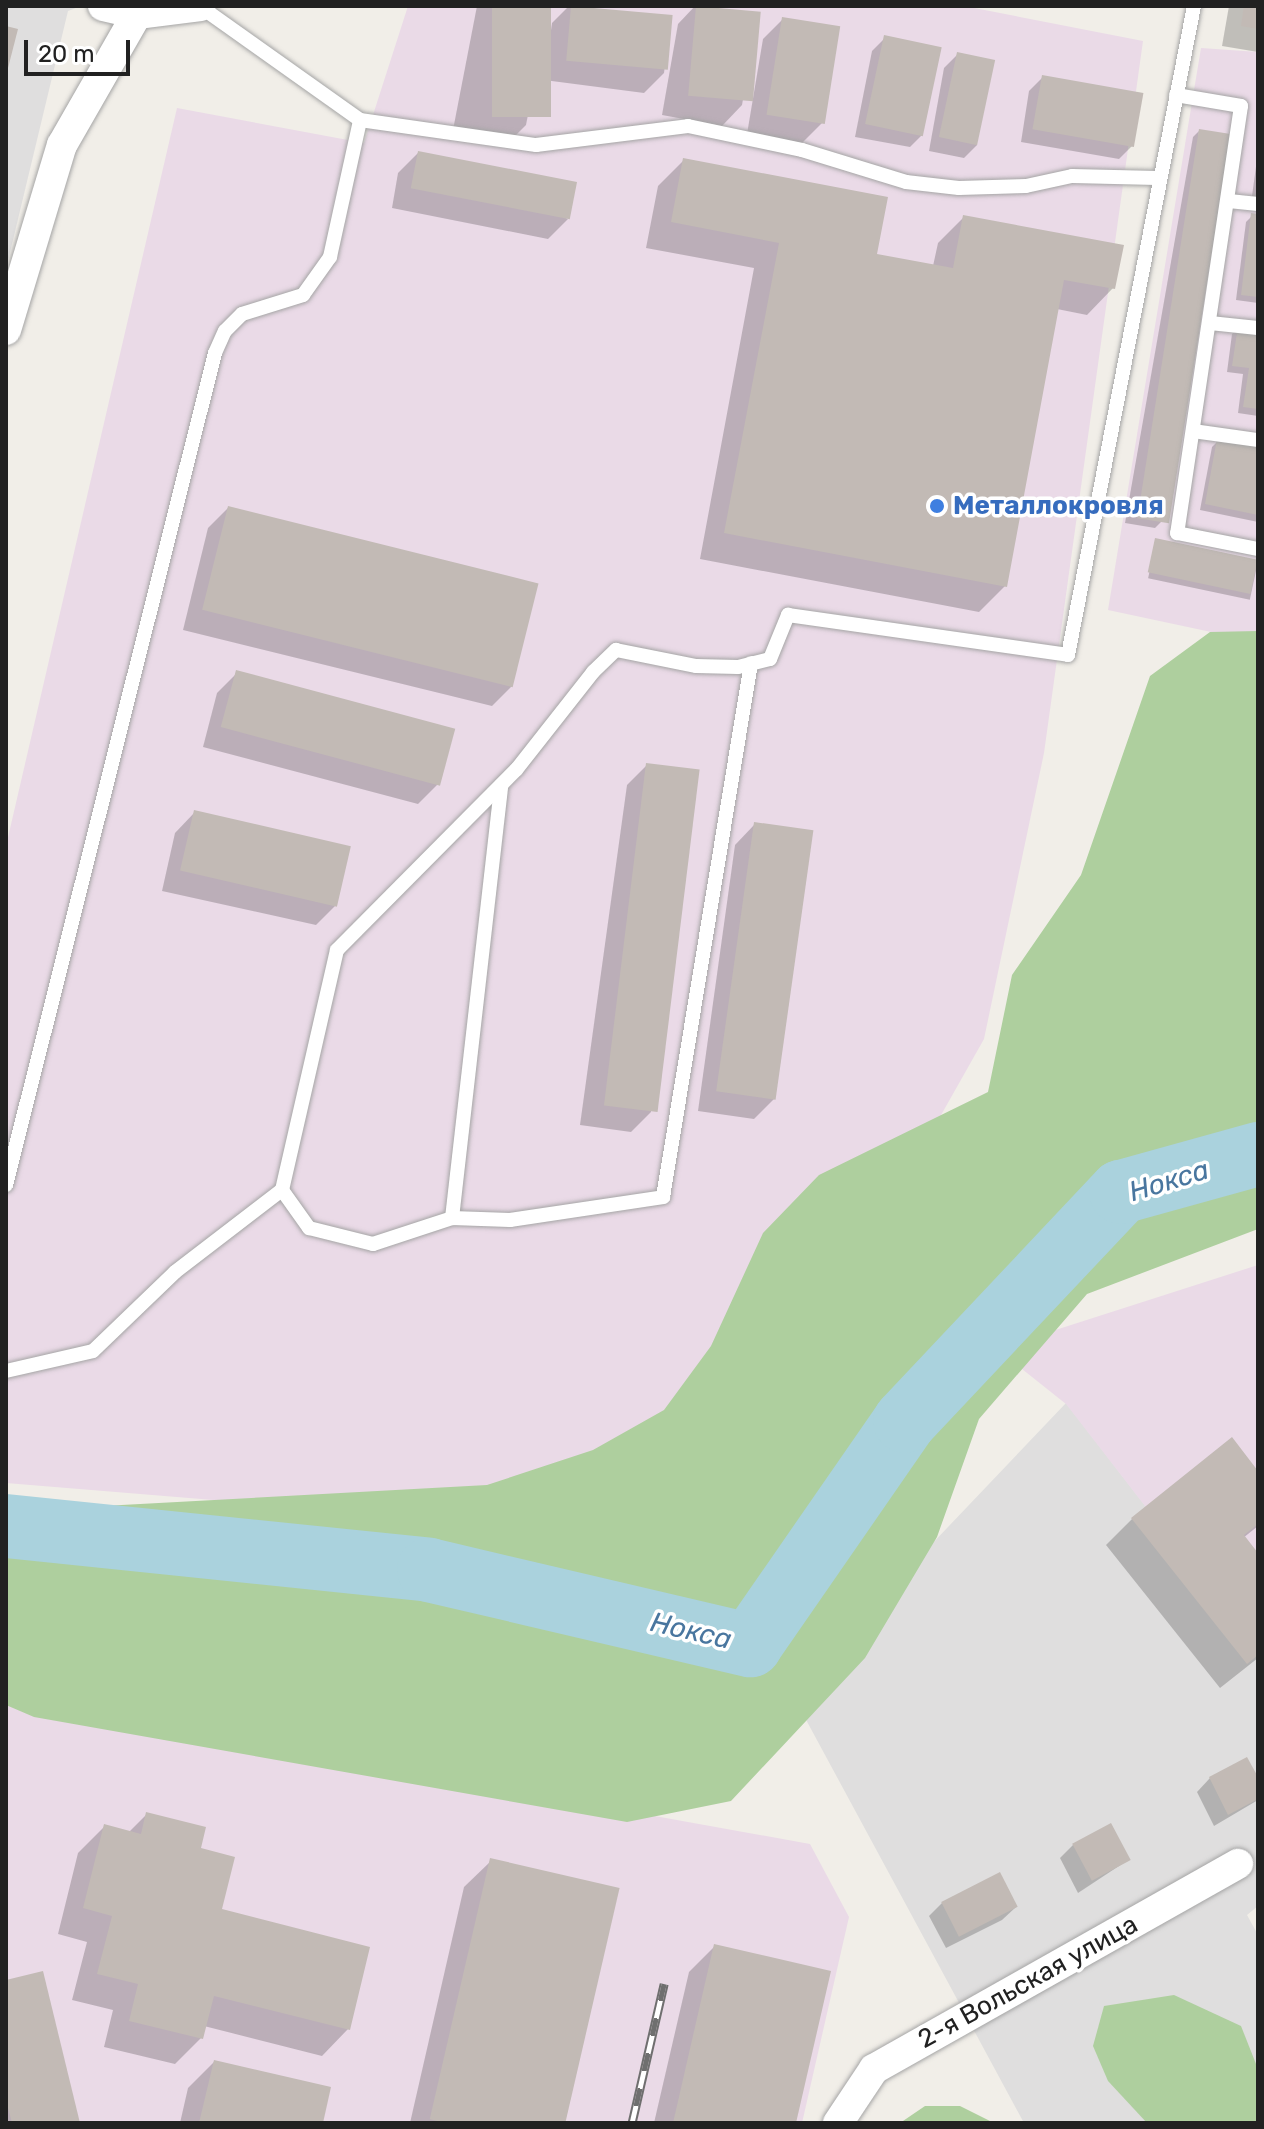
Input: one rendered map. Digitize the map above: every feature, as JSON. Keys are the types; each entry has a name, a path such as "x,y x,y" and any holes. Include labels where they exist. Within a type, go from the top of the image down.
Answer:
{"street":[{"path":"103,6 137,14 201,6"},
{"path":"6,330 62,145 137,14"},
{"name":"2-я Вольская улица","path":"838,2123 874,2069 1238,1864"}],"lane":[{"path":"201,6 280,68 360,120 536,145 688,126 802,150 906,182 959,188 1026,186 1072,176 1157,178"},
{"path":"6,1371 93,1351 175,1272 282,1190 337,950 501,785 616,650 696,666 751,663 770,659 788,615 1068,655 1157,178 1194,6"},
{"path":"1176,95 1258,107"},
{"path":"1241,106 1177,533 1258,549"},
{"path":"6,1185 215,353 225,331 242,314 303,295 330,257 360,120"},
{"path":"1229,201 1258,204"},
{"path":"1210,323 1258,328"},
{"path":"1193,431 1258,440"},
{"path":"282,1190 309,1228 373,1244 452,1218 510,1220 663,1197 751,663"},
{"path":"452,1218 501,785"}],"shaded area":[{"path":"6,6 81,6 68,11 6,269"},
{"path":"408,6 964,6 1143,41 1044,753 984,1039 701,1540 6,1483 6,846 177,108 364,143"},
{"path":"1201,48 1258,52 1258,642 1108,610"},
{"path":"1258,1265 1258,1652 1066,1404 1022,1369 1043,1334"},
{"path":"1066,1403 1258,1652 1258,1906 1247,1915 1258,1935 1258,2123 1024,2123 791,1692"},
{"path":"6,1699 810,1844 849,1917 802,2123 7,2123"}],"green space":[{"path":"1258,631 1258,1229 1087,1294 979,1419 937,1537 865,1658 731,1801 627,1822 34,1717 6,1705 6,1532 103,1506 487,1485 593,1450 664,1410 711,1346 763,1233 819,1175 988,1092 1012,975 1081,875 1150,676 1210,632"},
{"path":"1174,1995 1241,2026 1258,2069 1258,2123 1147,2123 1108,2081 1093,2046 1104,2006"},
{"path":"925,2106 960,2106 994,2123 900,2123"}],"building":[{"path":"492,6 551,6 551,117 492,117"},
{"path":"571,6 673,15 668,70 566,61"},
{"path":"696,6 761,12 753,101 688,96"},
{"path":"1244,6 1258,6 1258,29 1241,26"},
{"path":"782,17 840,26 825,124 767,115"},
{"path":"6,26 18,29 7,72 6,72"},
{"path":"884,35 942,47 923,136 865,124"},
{"path":"957,52 995,60 977,145 939,137"},
{"path":"1042,75 1143,93 1134,147 1032,129"},
{"path":"1199,129 1231,134 1169,523 1137,518"},
{"path":"418,151 577,182 570,219 411,188"},
{"path":"683,158 888,197 877,254 953,268 963,215 1124,245 1115,289 1064,280 1007,587 724,533 779,243 671,222"},
{"path":"1251,213 1258,214 1258,297 1241,295"},
{"path":"1238,326 1258,329 1258,409 1243,407 1249,368 1232,366"},
{"path":"1217,439 1258,447 1258,515 1205,504"},
{"path":"228,506 538,583 513,687 202,610"},
{"path":"1155,538 1258,560 1250,594 1148,572"},
{"path":"236,670 455,729 440,786 221,727"},
{"path":"646,763 700,770 658,1112 604,1105"},
{"path":"194,810 351,846 337,907 180,870"},
{"path":"754,822 813,830 776,1100 716,1091"},
{"path":"1232,1437 1258,1471 1258,1524 1244,1535 1258,1553 1258,1655 1247,1664 1131,1518"},
{"path":"1247,1757 1258,1777 1258,1799 1228,1815 1209,1777"},
{"path":"146,1812 206,1827 201,1848 235,1857 222,1909 370,1947 350,2030 214,1996 203,2039 129,2021 138,1984 97,1974 112,1916 83,1908 104,1824 141,1834"},
{"path":"1111,1823 1131,1860 1092,1881 1072,1844"},
{"path":"490,1858 620,1888 565,2123 446,2123 430,2119"},
{"path":"1000,1872 1018,1907 959,1937 941,1902"},
{"path":"714,1944 831,1971 796,2123 673,2123"},
{"path":"43,1971 80,2123 12,2123 6,2100 6,1980"},
{"path":"214,2060 331,2087 323,2123 199,2123"}],"waterway":[{"name":"Нокса","path":"6,1526 429,1570 750,1645 905,1421 1121,1192 1258,1154"}],"railway":[{"path":"632,2123 664,1984"}],"place":[{"name":"Металлокровля","path":"937,506"}]}
